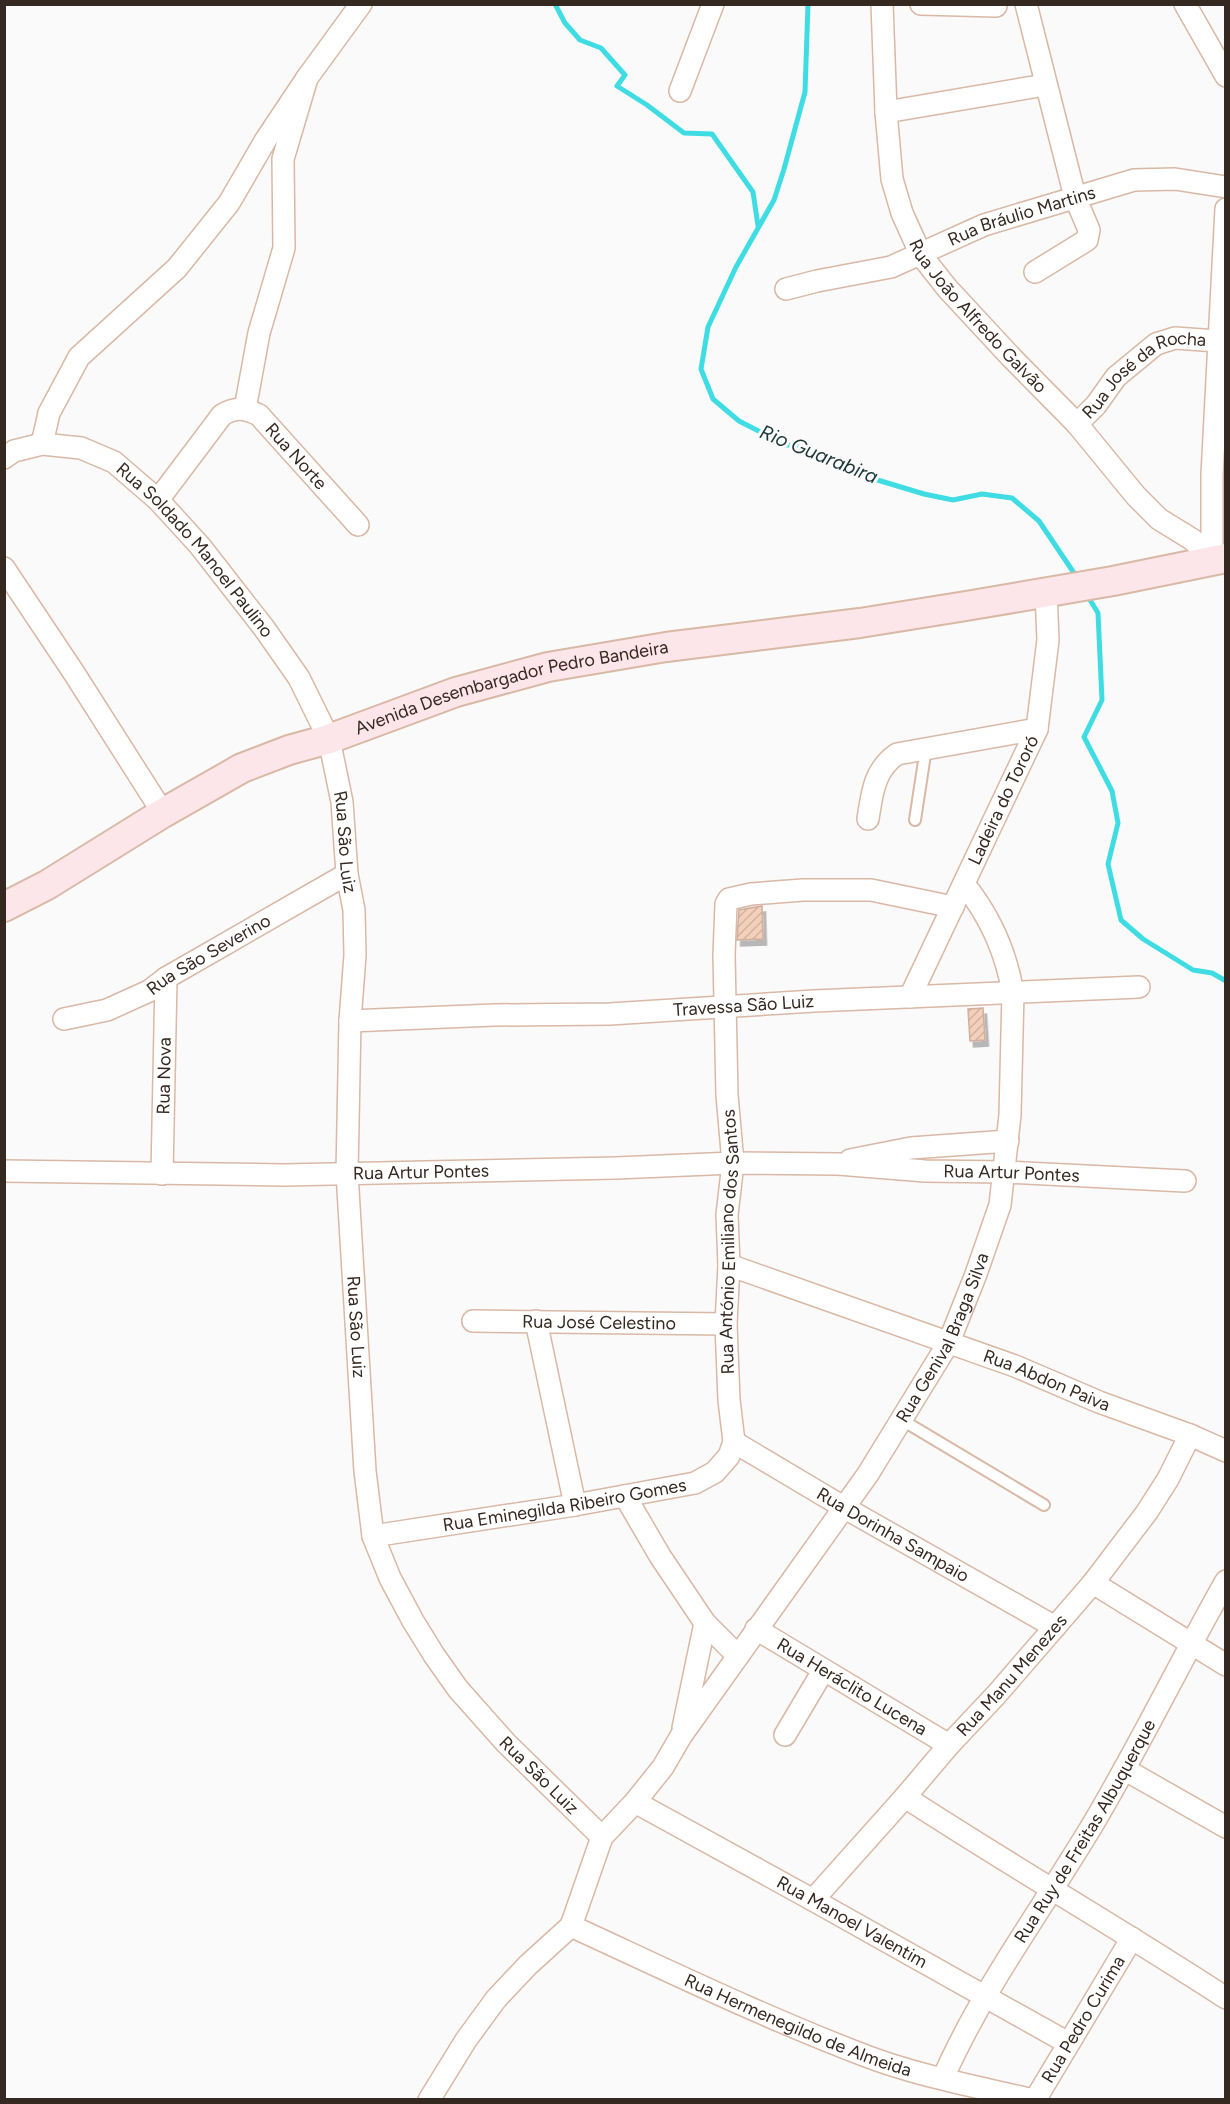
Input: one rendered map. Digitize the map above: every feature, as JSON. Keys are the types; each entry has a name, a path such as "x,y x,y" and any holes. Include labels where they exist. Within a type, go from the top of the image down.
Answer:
{"main road":[{"name":"Avenida Desembargador Pedro Bandeira","path":"4,907 47,885 163,813 242,768 456,692 548,667 666,647 860,623 1113,581 1219,559"}],"street":[{"path":"42,444 49,413 79,357 177,268 229,203 265,141 361,4"},
{"path":"680,91 713,4"},
{"name":"Rua João Alfredo Galvão","path":"882,4 886,112 892,179 902,213 921,255 947,288 1077,424 1136,496 1159,519 1219,559"},
{"path":"921,4 996,6"},
{"path":"1026,4 1075,197 1089,230 1087,240 1035,272"},
{"path":"1185,4 1226,76"},
{"path":"158,500 222,415 233,409 245,408 259,333 284,248 283,159 307,78"},
{"path":"886,112 1045,85"},
{"name":"Rua Bráulio Martins","path":"786,289 891,267 984,225 1134,180 1175,179 1226,187"},
{"path":"1219,559 1212,475 1221,373 1217,341 1226,209"},
{"name":"Rua José da Rocha","path":"1077,424 1096,405 1116,377 1156,344 1175,338 1217,341"},
{"name":"Rua Norte","path":"245,408 259,415 358,525"},
{"name":"Rua Soldado Manoel Paulino","path":"4,458 14,451 42,444 81,448 114,462 158,500 200,546 264,628 298,678 329,739"},
{"path":"4,568 163,813"},
{"name":"Ladeira do Tororó","path":"910,997 1037,729 1052,591"},
{"path":"868,819 876,778 884,765 897,754 1037,729"},
{"name":"Rua São Luiz","path":"329,739 342,802 347,874 354,910 355,956 350,1021 347,1173 363,1438 373,1536 390,1578 413,1621 458,1689 506,1743 602,1837"},
{"name":"Rua São Severino","path":"64,1018 107,1010 148,991 166,978 347,874"},
{"name":"Rua Genival Braga Silva","path":"571,1926 602,1837 635,1802 663,1767 681,1736 756,1629 845,1508 949,1342 976,1274 1000,1204 1010,1115 1013,993 1010,973 991,924 978,901 964,884"},
{"name":"Rua António Emiliano dos Santos","path":"734,1442 729,1400 726,1324 729,1265 728,1215 733,1162 727,1095 724,955 726,906 730,899 751,894 803,890 871,891 953,907"},
{"name":"Rua Nova","path":"162,1174 166,978"},
{"name":"Travessa São Luiz","path":"350,1021 590,1014 814,1000 1139,987"},
{"name":"Rua Artur Pontes","path":"838,1164 864,1156 911,1148 1008,1141"},
{"name":"Rua Artur Pontes","path":"4,1171 162,1174 347,1173 616,1168 733,1162 838,1164 925,1171 1004,1172 1185,1181"},
{"name":"Rua Abdon Paiva","path":"729,1265 1015,1366 1099,1402 1226,1451"},
{"name":"Rua José Celestino","path":"473,1321 726,1324"},
{"path":"537,1321 575,1505"},
{"name":"Rua Manu Menezes","path":"813,1900 1093,1583 1147,1512 1168,1479 1190,1436"},
{"name":"Rua Eminegilda Ribeiro Gomes","path":"373,1536 575,1505 703,1480 723,1464 734,1442"},
{"name":"Rua Dorinha Sampaio","path":"734,1442 1055,1627"},
{"path":"625,1496 660,1556 705,1623 738,1656"},
{"name":"Rua Ruy de Freitas Albuquerque","path":"943,2078 984,1996 1092,1825 1226,1581"},
{"path":"1093,1583 1226,1665"},
{"name":"Rua Genival Braga Silva","path":"681,1736 705,1623"},
{"name":"Rua Heráclito Lucena","path":"756,1629 948,1745"},
{"path":"785,1735 823,1671"},
{"path":"1124,1769 1226,1827"},
{"path":"905,1797 987,1851 1226,1998"},
{"name":"Rua Manoel Valentim","path":"635,1802 1068,2043"},
{"path":"429,2100 466,2040 496,1999 528,1965 571,1926"},
{"name":"Rua Hermenegildo de Almeida","path":"571,1926 682,1977 868,2056 943,2078 1034,2100"},
{"name":"Rua Pedro Curima","path":"1034,2100 1131,1938"}],"lane":[{"path":"915,820 926,748"},
{"path":"902,1420 1044,1505"}],"building":[{"path":"762,906 763,939 737,940 739,910"},
{"path":"983,1008 985,1040 970,1041 968,1009"}],"waterway":[{"path":"555,4 565,23 580,40 601,48 625,75 617,86 684,133 712,134 753,192 758,226"},
{"name":"Rio Guarabira","path":"808,4 805,92 784,169 774,200 736,267 708,327 701,369 713,399 739,421 786,445 798,445 851,472 924,494 953,500 982,494 1012,498 1039,521 1078,579"},
{"name":"Rio Guarabira","path":"1087,595 1098,613 1102,700 1084,737 1112,791 1118,823 1108,864 1121,920 1143,939 1193,970 1212,973 1226,981"}]}
